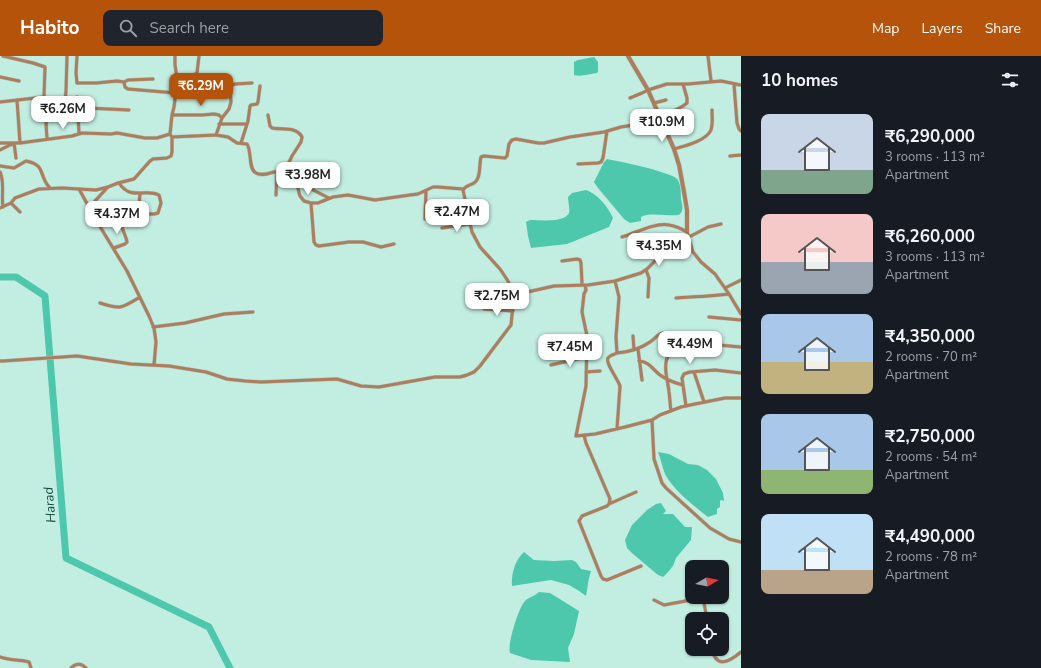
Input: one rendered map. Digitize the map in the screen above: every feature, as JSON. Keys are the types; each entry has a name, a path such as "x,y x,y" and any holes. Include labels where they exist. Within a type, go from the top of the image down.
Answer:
{"street":[{"path":"0,102 44,97 45,68 33,63 3,56"},
{"path":"47,139 47,116 54,112 64,112 67,56"},
{"path":"77,56 77,83 124,82 128,80 153,79"},
{"path":"0,172 2,176 2,208 16,198 39,189 62,188 96,190 134,179 150,160 167,158 171,156 172,114 178,84 175,56"},
{"path":"177,78 192,76 197,73 199,56"},
{"path":"628,56 648,90 674,149 679,165 684,192 687,210 688,234 693,252 698,259 715,274 741,314"},
{"path":"708,56 711,81"},
{"path":"0,77 19,82"},
{"path":"630,98 648,90 668,84 721,81 741,85"},
{"path":"124,82 126,88 176,94 206,95"},
{"path":"216,135 222,118 229,109 230,89 232,85 252,84"},
{"path":"294,176 301,199 311,203 318,203 330,198 348,195 375,200 410,196 433,187 463,189 465,186 478,179 481,157 505,158 507,156 509,144 512,140 516,139 544,143 660,119 683,106 687,102 683,84"},
{"path":"734,84 737,123 741,131"},
{"path":"241,144 247,124 250,106 258,103 260,86"},
{"path":"77,97 79,133"},
{"path":"17,100 20,143"},
{"path":"654,103 666,100"},
{"path":"65,106 129,110"},
{"path":"674,149 703,139 708,134 711,129 712,110"},
{"path":"172,114 214,114 219,115 222,118"},
{"path":"268,115 270,126 272,128 294,130 302,137 302,142 292,156 285,171"},
{"path":"219,124 247,124"},
{"path":"578,164 601,162 603,158 607,131"},
{"path":"0,143 20,143 72,136 79,133 111,134 117,132 145,138 157,138 171,135 216,135 228,137 237,143 248,145 252,168 255,173 264,174 277,171 289,172 315,191 330,198"},
{"path":"0,150 14,143"},
{"path":"14,143 16,158"},
{"path":"730,156 741,155"},
{"path":"0,166 14,168 26,161 33,162 41,169 44,179 50,188"},
{"path":"276,195 277,171"},
{"path":"294,176 323,171"},
{"path":"119,183 126,191 158,194 160,197 160,207 158,213 147,214"},
{"path":"90,210 97,198 108,187"},
{"path":"78,189 127,270 153,327 156,342 154,365"},
{"path":"1,361 77,356 131,364 169,366 206,372 227,379 261,382 337,379 361,386 379,386 435,377 460,377 474,372 511,325 514,295 508,281 500,269 480,246 474,236 469,224 463,189"},
{"path":"425,219 426,190"},
{"path":"126,208 137,208 140,206 140,193"},
{"path":"11,203 20,212"},
{"path":"311,203 314,242 316,245 319,246 341,242 363,242 381,247 394,244"},
{"path":"114,248 127,242 120,222"},
{"path":"442,228 469,224"},
{"path":"622,237 664,224 677,227 688,234"},
{"path":"514,295 549,287 615,281 641,273 688,234 722,224"},
{"path":"562,260 580,260 586,290 584,294 582,312 587,336 586,386 576,436 596,434 652,420 686,406 725,398 741,398"},
{"path":"646,270 649,278 648,297"},
{"path":"725,288 741,280"},
{"path":"615,281 619,297 616,337 617,353"},
{"path":"676,298 729,294"},
{"path":"100,303 117,308 127,305 140,297"},
{"path":"484,309 513,311"},
{"path":"153,327 185,323 224,314 252,312"},
{"path":"709,317 741,320"},
{"path":"617,429 620,386 619,381 609,366 608,358 610,356 617,353 636,350 650,343 663,333 674,341 741,347"},
{"path":"633,336 642,380"},
{"path":"671,411 666,379 666,360 669,355 680,351"},
{"path":"551,365 586,357"},
{"path":"639,361 648,363 666,379 683,385"},
{"path":"686,406 682,378 686,373 715,370 741,373"},
{"path":"586,372 600,371"},
{"path":"694,372 704,402"},
{"path":"652,420 654,458 662,482 666,488 710,528 729,539 741,542"},
{"path":"584,435 610,499 609,504"},
{"path":"636,492 582,516 579,521 603,579 607,580 641,566"},
{"path":"654,600 664,605 691,600 701,600 705,612"},
{"path":"714,656 715,661 718,664 722,664 728,662 741,652"},
{"path":"0,657 9,660 22,660 29,662 31,668"},
{"path":"71,668 78,664 83,665 86,668"}],"shaded area":[{"path":"594,57 598,62 597,73 583,76 574,75 574,62"},
{"path":"607,159 645,167 675,177 679,182 680,187 682,211 680,214 645,215 641,217 641,221 630,223 624,219 594,182"},
{"path":"586,190 602,201 613,218 609,227 567,244 531,248 526,222 530,220 557,220 567,216 569,213 568,197 572,193"},
{"path":"658,452 669,454 688,464 698,465 707,470 716,479 723,493 724,501 720,501 720,507 717,509 717,514 708,517 678,492 665,474"},
{"path":"661,503 666,511 663,514 673,514 685,527 692,527 691,540 676,558 673,566 663,577 658,575 633,554 627,548 625,540 632,525 647,510 656,504"},
{"path":"524,552 534,560 572,560 576,562 581,569 591,571 586,596 569,585 551,580 512,586 514,568 518,559"},
{"path":"539,592 550,593 579,611 574,634 568,648 570,662 531,660 510,653 510,642 520,609 526,600"}],"waterway":[{"name":"Harad","path":"0,277 16,277 45,296 66,558 209,627 230,668"}]}
